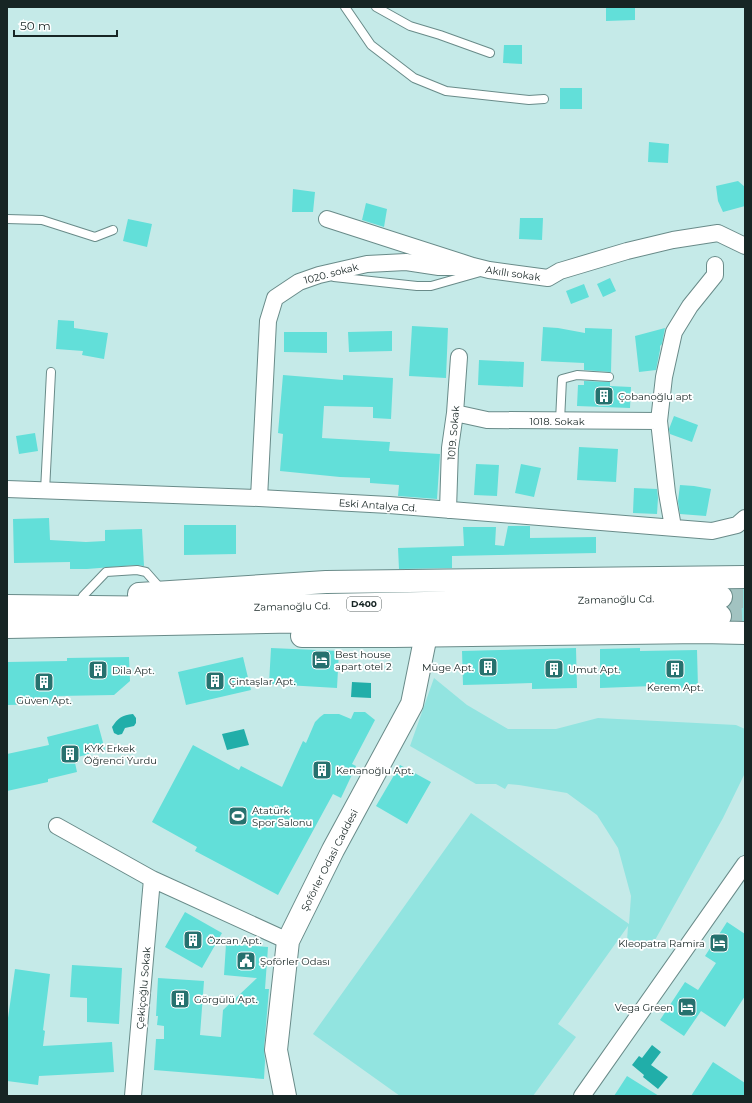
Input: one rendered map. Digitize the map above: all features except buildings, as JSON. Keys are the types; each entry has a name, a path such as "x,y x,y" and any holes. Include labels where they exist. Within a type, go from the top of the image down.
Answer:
{"main road":[{"path":"33,606 83,596 165,593 326,582 745,576"},
{"name":"Zamanoğlu Cd.","path":"7,606 175,608 721,607 409,619 7,628"},
{"path":"61,626 162,635 426,636 702,632 745,633"},
{"name":"Şoförler Odasi Caddesi","path":"285,1096 276,1050 288,941 333,850 412,704 426,636"}],"street":[{"name":"Akıllı sokak","path":"327,219 481,268 548,278 560,271 627,251 673,240 718,233 745,246"},
{"name":"1020. sokak","path":"259,498 268,321 276,298 299,282 319,275 367,264 406,262 439,267 481,268"},
{"path":"673,527 667,493 660,420 664,377 674,332 690,306 715,275 715,265"},
{"name":"1019. Sokak","path":"448,510 450,448 455,413 459,357"},
{"name":"1018. Sokak","path":"455,413 487,420 660,420"},
{"name":"Eski Antalya Cd.","path":"7,489 259,498 389,505 712,531 737,525 745,518"},
{"path":"56,826 152,879 288,941"},
{"path":"582,1096 745,864"},
{"name":"Çekiçoğlu Sokak","path":"133,1096 152,879"}],"lane":[{"path":"345,7 371,45 414,78 446,91 529,100 544,99"},
{"path":"376,7 410,26 490,53"},
{"path":"7,218 42,220 95,237 113,230"},
{"path":"319,275 417,286 431,286 481,268"},
{"path":"45,491 51,372"},
{"path":"560,421 562,379 576,375 609,377"}],"shaded area":[{"path":"727,582 745,583 745,625 726,625"},
{"path":"434,678 467,705 508,729 556,729 598,718 736,725 745,729 745,773 723,818 650,949 627,941 628,926 558,1024 576,1037 533,1096 400,1096 313,1034 471,813 629,924 631,896 618,848 597,815 567,793 519,785 508,784 505,789 496,784 476,784 410,746"},
{"path":"352,682 371,683 371,698 351,697"},
{"path":"133,714 136,718 136,723 134,726 125,728 122,734 118,735 114,733 112,727 118,719 126,715"},
{"path":"244,729 249,745 227,750 222,734"},
{"path":"652,1045 661,1052 651,1065 668,1077 658,1089 643,1077 644,1075 632,1065 639,1056 642,1058"}],"tunnel":[{"path":"721,597 745,597"},
{"path":"720,616 745,615"}],"place":[{"name":"Çobanoğlu apt","path":"604,396"},
{"name":"Best house apart otel 2","path":"321,660"},
{"name":"Müge Apt.","path":"488,667"},
{"name":"Umut Apt.","path":"554,669"},
{"name":"Kerem Apt.","path":"675,669"},
{"name":"Dila Apt.","path":"98,670"},
{"name":"Çintaşlar Apt.","path":"215,681"},
{"name":"Güven Apt.","path":"44,682"},
{"name":"KYK Erkek Öğrenci Yurdu","path":"70,754"},
{"name":"Kenanoğlu Apt.","path":"322,770"},
{"name":"Atatürk Spor Salonu","path":"238,816"},
{"name":"Özcan Apt.","path":"193,940"},
{"name":"Kleopatra Ramira","path":"719,943"},
{"name":"Şoförler Odası","path":"246,961"},
{"name":"Görgülü Apt.","path":"180,999"},
{"name":"Vega Green","path":"687,1007"}]}
